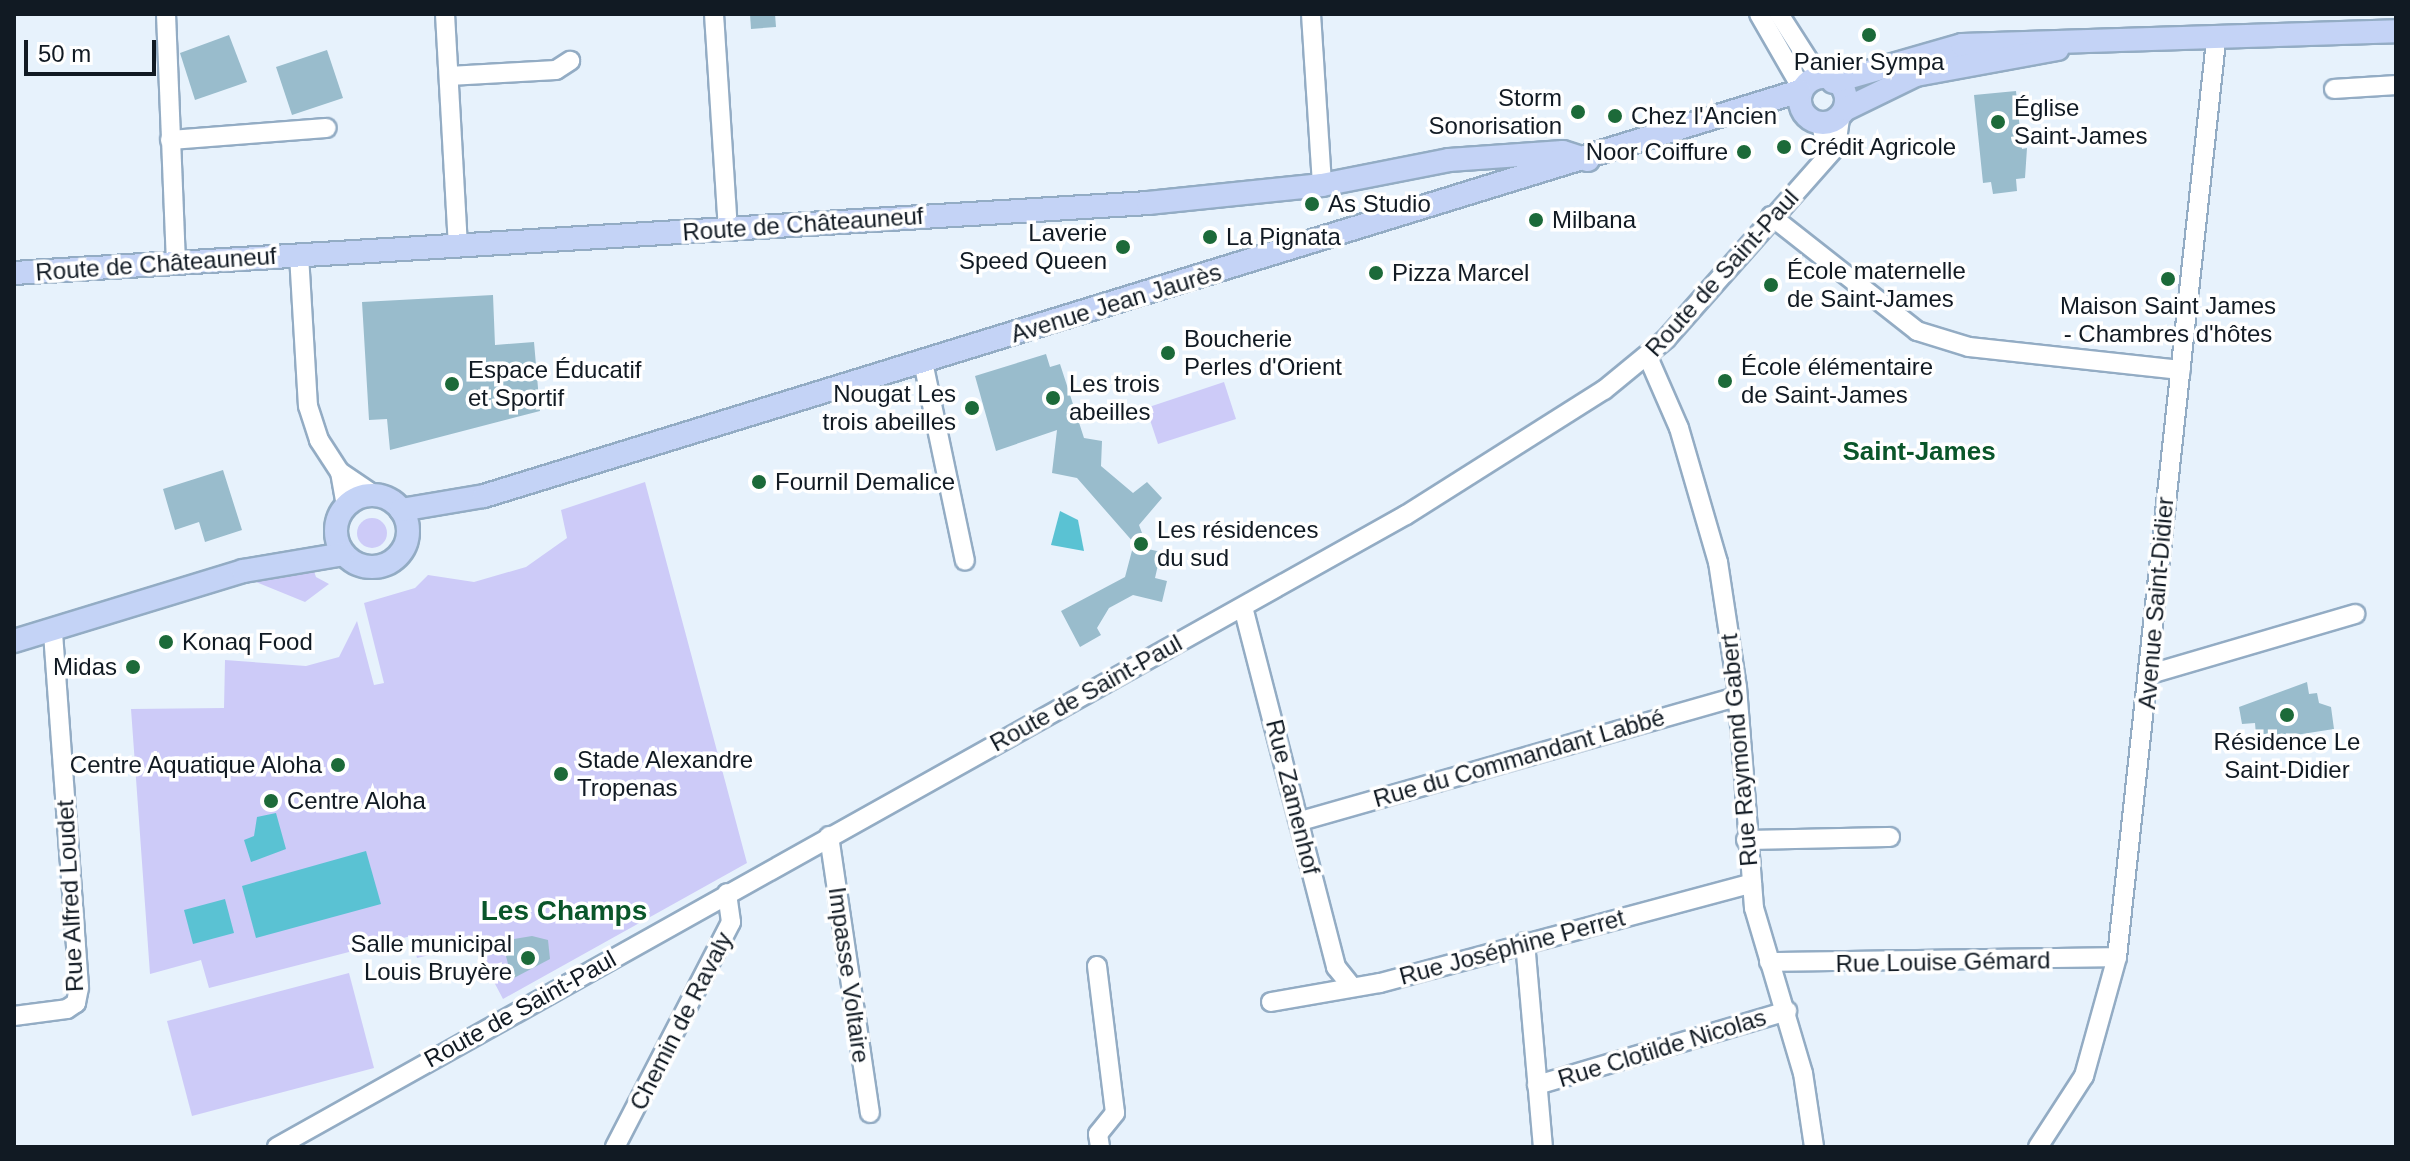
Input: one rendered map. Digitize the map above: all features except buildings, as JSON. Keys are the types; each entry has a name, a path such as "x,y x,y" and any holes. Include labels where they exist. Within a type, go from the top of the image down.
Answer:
{"main road":[{"name":"Avenue Jean Jaurès","path":"401,510 484,496 1747,110 1821,100 1916,75 2028,59 2072,45 2396,31"},
{"name":"Route de Châteauneuf","path":"14,273 1148,203 1322,185 1449,160 1563,152 1588,160"},
{"path":"374,495 401,510 407,534 401,552 384,565 362,566 343,554 336,530 346,506 374,495"},
{"name":"Avenue Jean Jaurès","path":"407,534 484,496"},
{"path":"14,641 243,571 336,530"},
{"path":"243,571 343,554"}],"street":[{"path":"166,14 176,261"},
{"path":"445,14 458,245"},
{"path":"714,14 728,229"},
{"path":"1311,14 1322,185"},
{"path":"1759,14 1821,100"},
{"path":"1779,14 1821,100"},
{"name":"Avenue Saint-Didier","path":"2038,1147 2084,1076 2117,957 2216,41"},
{"path":"449,76 556,70 570,61"},
{"path":"2334,89 2396,85"},
{"name":"Route de Saint-Paul","path":"277,1147 1406,515 1648,357 1827,153 1821,100"},
{"path":"170,140 327,128"},
{"path":"1771,216 1917,331 1969,347 2181,370"},
{"path":"299,255 308,406 319,440 340,472 374,495"},
{"name":"Rue Raymond Gabert","path":"1648,357 1679,428 1718,562 1737,697 1746,840 1752,883 1769,962 1787,1011 1814,1147"},
{"path":"923,362 965,561"},
{"path":"340,472 346,506"},
{"name":"Rue Zamenhof","path":"1243,607 1301,821 1336,967 1350,984"},
{"path":"2150,674 2355,614"},
{"name":"Rue Alfred Loudet","path":"14,1016 67,1009 76,1003 79,987 53,629"},
{"name":"Rue du Commandant Labbé","path":"1301,821 1737,697"},
{"name":"Impasse Voltaire","path":"829,836 870,1113"},
{"path":"1746,840 1890,837"},
{"name":"Rue Joséphine Perret","path":"1271,1002 1350,984 1365,987 1752,883"},
{"name":"Chemin de Ravaly","path":"615,1147 731,922 727,893"},
{"path":"1525,942 1543,1147"},
{"name":"Rue Louise Gémard","path":"1769,962 2117,957"},
{"path":"1097,966 1115,1113 1098,1134 1100,1147"},
{"name":"Rue Clotilde Nicolas","path":"1537,1085 1787,1011"}],"shaded area":[{"path":"1224,382 1236,419 1158,444 1146,408"},
{"name":"Stade Alexandre Tropenas","path":"645,482 747,863 503,999 474,944 417,958 411,936 209,988 201,960 150,974 131,709 224,708 225,660 306,666 339,657 357,621 374,685 384,683 364,603 415,588 428,575 474,582 526,567 567,538 561,510"},
{"path":"1060,511 1078,520 1084,551 1051,545"},
{"path":"372,518 383,522 387,533 383,544 372,548 361,544 357,533 361,522"},
{"path":"312,565 316,577 329,584 305,602 256,582"},
{"path":"276,813 286,849 251,862 244,840 254,836 257,817"},
{"path":"366,851 381,904 256,938 242,886"},
{"path":"225,899 234,933 193,944 184,910"},
{"path":"349,973 374,1068 192,1116 167,1021"}],"place":[{"name":"Panier Sympa","path":"1869,35"},
{"name":"Storm Sonorisation","path":"1578,112"},
{"name":"Chez l'Ancien","path":"1615,116"},
{"name":"Église Saint-James","path":"1998,122"},
{"name":"Crédit Agricole","path":"1784,147"},
{"name":"Noor Coiffure","path":"1744,152"},
{"name":"As Studio","path":"1312,204"},
{"name":"Milbana","path":"1536,220"},
{"name":"La Pignata","path":"1210,237"},
{"name":"Laverie Speed Queen","path":"1123,247"},
{"name":"Pizza Marcel","path":"1376,273"},
{"name":"Maison Saint James - Chambres d'hôtes","path":"2168,279"},
{"name":"École maternelle de Saint-James","path":"1771,285"},
{"name":"Boucherie Perles d'Orient","path":"1168,353"},
{"name":"École élémentaire de Saint-James","path":"1725,381"},
{"name":"Espace Éducatif et Sportif","path":"452,384"},
{"name":"Les trois abeilles","path":"1053,398"},
{"name":"Nougat Les trois abeilles","path":"972,408"},
{"name":"Fournil Demalice","path":"759,482"},
{"name":"Les résidences du sud","path":"1141,544"},
{"name":"Konaq Food","path":"166,642"},
{"name":"Midas","path":"133,667"},
{"name":"Résidence Le Saint-Didier","path":"2287,715"},
{"name":"Centre Aquatique Aloha","path":"338,765"},
{"name":"Stade Alexandre Tropenas","path":"561,774"},
{"name":"Centre Aloha","path":"271,801"},
{"name":"Salle municipal Louis Bruyère","path":"528,958"}],"district":[{"name":"Saint-James","path":"1919,452"},
{"name":"Les Champs","path":"564,911"}]}
